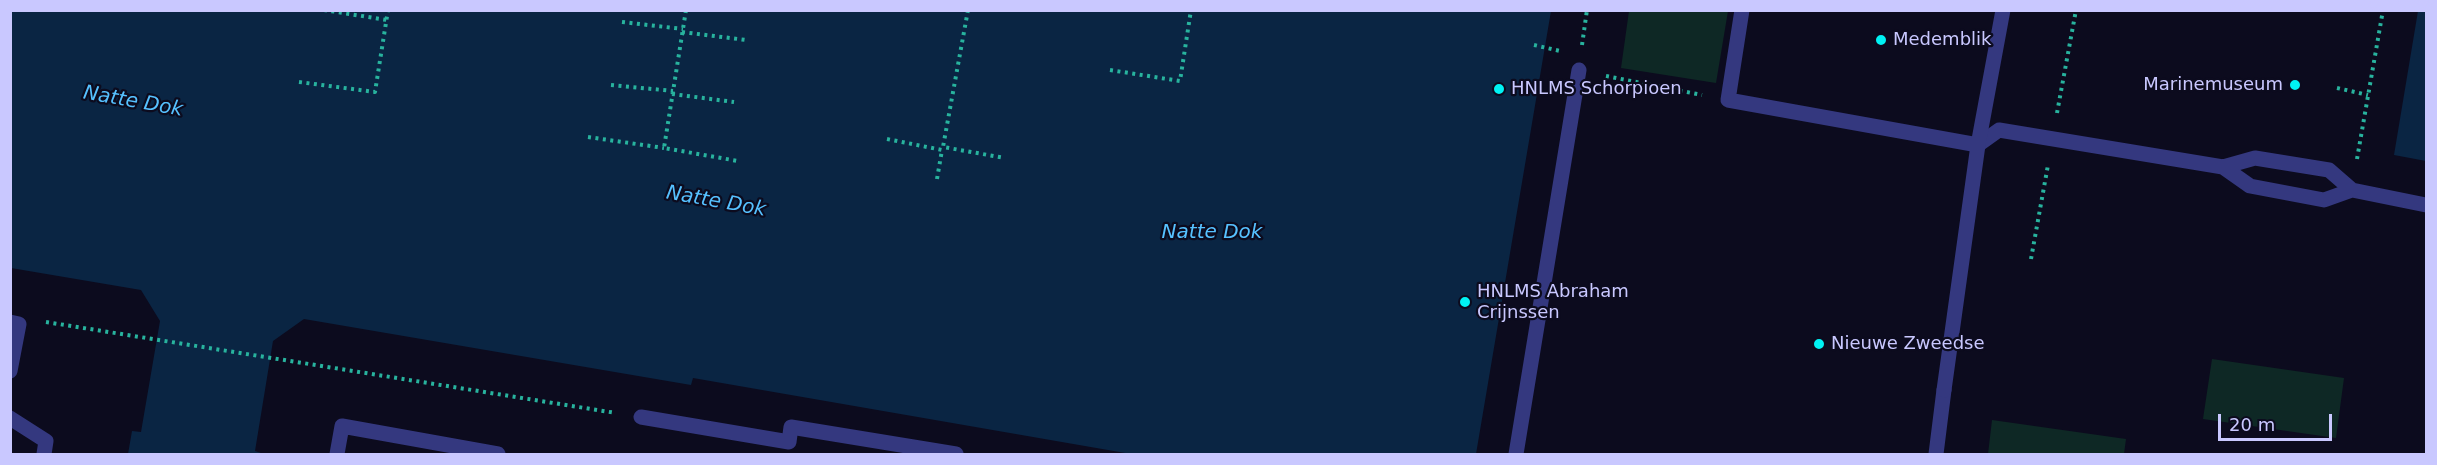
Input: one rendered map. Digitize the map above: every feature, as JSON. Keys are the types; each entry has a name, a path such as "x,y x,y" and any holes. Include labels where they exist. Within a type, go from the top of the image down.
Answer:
{"street":[{"path":"1742,10 1728,100 1978,145 1999,130 2223,167 2255,158 2329,170 2352,190 2427,205"},
{"path":"1936,454 1978,145 2002,10"},
{"path":"1516,454 1579,70"},
{"path":"2223,167 2250,186 2324,200 2352,190"},
{"path":"10,371 15,323"},
{"path":"641,417 789,442 791,427 956,454"},
{"path":"10,418 46,441 44,454"},
{"path":"337,454 342,426 498,454"}],"path":[{"path":"324,10 387,20"},
{"path":"299,82 375,92 388,10"},
{"path":"664,148 686,10"},
{"path":"937,179 968,10"},
{"path":"1110,70 1180,81 1191,10"},
{"path":"1587,10 1579,70 1728,100"},
{"path":"2352,190 2383,10"},
{"path":"621,22 746,40"},
{"path":"611,85 734,102"},
{"path":"2337,88 2368,95"},
{"path":"588,137 738,161"},
{"path":"887,140 1005,158"},
{"path":"15,323 34,320 641,417"}],"green space":[{"path":"1629,11 1728,11 1716,83 1621,68"},
{"path":"2212,359 2344,378 2336,438 2203,419"},
{"path":"1992,420 2126,439 2124,454 1988,454"}],"water":[{"name":"Natte Dok","path":"10,11 1551,11 1476,454 1131,454 693,378 691,385 304,319 273,341 255,451 264,454 128,454 132,431 141,432 160,321 141,290 11,268"},
{"path":"2418,11 2426,11 2426,161 2394,155"}],"place":[{"name":"Medemblik","path":"1881,40"},
{"name":"Marinemuseum","path":"2295,85"},
{"name":"HNLMS Schorpioen","path":"1499,89"},
{"name":"HNLMS Abraham Crijnssen","path":"1465,302"},
{"name":"Nieuwe Zweedse","path":"1819,344"}]}
